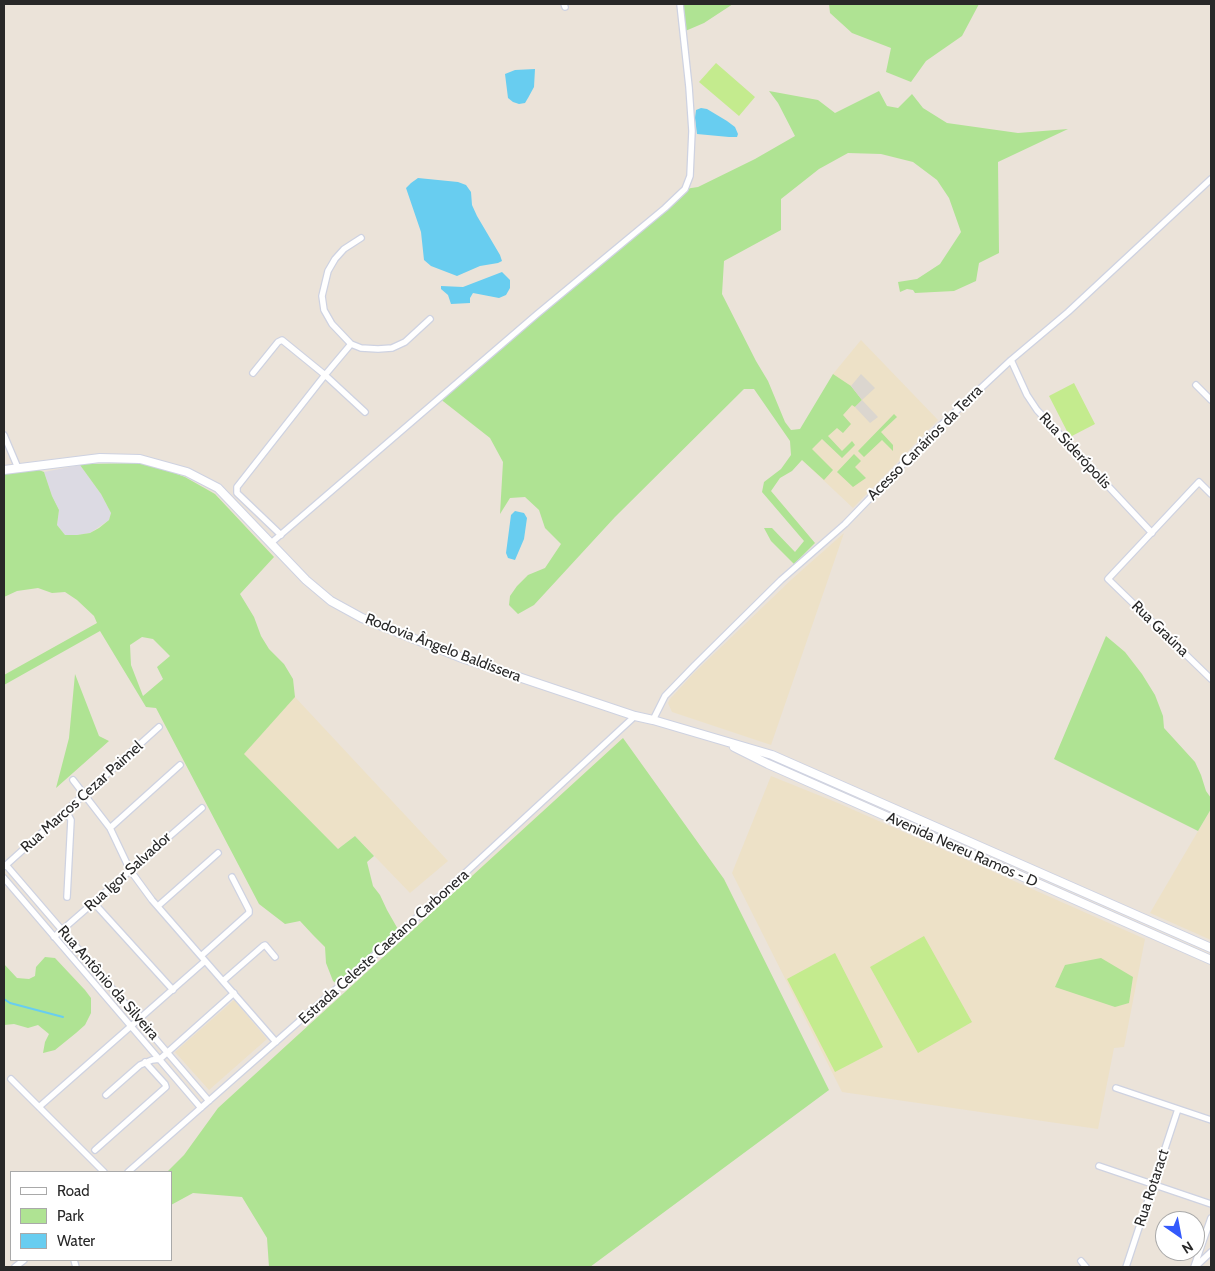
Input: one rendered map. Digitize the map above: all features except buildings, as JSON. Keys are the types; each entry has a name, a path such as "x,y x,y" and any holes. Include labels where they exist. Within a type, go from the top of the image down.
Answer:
{"street":[{"path":"271,543 536,314 665,208 685,189 690,176 692,130 680,4"},
{"name":"Acesso Canários da Terra","path":"653,720 666,696 781,580 845,524 937,429 1011,360 1068,312 1211,179"},
{"path":"361,238 344,249 328,271 322,296 324,310 332,324 351,344 361,348 378,350 392,348 405,342 430,319"},
{"path":"253,373 278,342 282,340 365,412"},
{"path":"281,535 237,493 237,487 324,375 351,344"},
{"name":"Rua Siderópolis","path":"1011,360 1027,395 1037,410 1152,533"},
{"path":"1196,385 1211,400"},
{"path":"4,435 18,468"},
{"name":"Rodovia Ângelo Baldissera","path":"4,470 100,458 140,459 187,472 218,488 306,580 331,601 362,618 462,658 635,716"},
{"path":"1152,533 1199,482 1211,494"},
{"name":"Rua Graúna","path":"1152,533 1108,579 1211,679"},
{"name":"Avenida Nereu Ramos - D","path":"635,716 772,755 1211,948"},
{"name":"Estrada Celeste Caetano Carbonera","path":"129,1171 460,878 635,716"},
{"name":"Rua Marcos Cezar Paimel","path":"5,866 160,727"},
{"name":"Avenida Nereu Ramos - D","path":"714,737 768,764 1211,960"},
{"path":"110,828 180,765"},
{"path":"73,780 110,828 130,870 158,906 276,1042"},
{"name":"Rua Igor Salvador","path":"54,937 202,808"},
{"path":"66,811 71,820 67,897"},
{"path":"158,906 218,853"},
{"name":"Rua Antônio da Silveira","path":"5,866 210,1101"},
{"path":"1025,878 1029,868"},
{"path":"39,1107 173,990 249,913 250,910 232,876"},
{"name":"Rua Antônio da Silveira","path":"4,878 201,1108"},
{"path":"94,903 173,990"},
{"path":"223,981 265,945 275,957"},
{"path":"106,1095 145,1062 160,1059 168,1053 234,994"},
{"path":"95,1150 166,1088 165,1084 145,1062"},
{"path":"11,1079 103,1171"},
{"path":"1116,1088 1211,1120"},
{"name":"Rua Rotaract","path":"1126,1267 1178,1109"},
{"path":"1099,1166 1211,1204"},
{"path":"1195,1267 1211,1218"},
{"path":"1195,1267 1211,1252"},
{"path":"1081,1261 1086,1267"}],"shaded area":[{"path":"861,340 938,420 853,508 802,460 833,374"},
{"path":"861,374 875,388 862,400 851,386"},
{"path":"862,400 878,417 870,423 855,407"},
{"path":"80,465 101,494 111,513 109,520 90,533 65,535 57,525 59,510 44,472"},
{"path":"844,533 771,745 672,712 668,703 670,699 693,674 792,579"},
{"path":"295,697 448,861 410,893 355,836 338,849 243,754"},
{"path":"771,776 838,803 1145,939 1124,1047 1114,1048 1098,1129 842,1092 732,873"},
{"path":"1211,809 1211,940 1150,913"},
{"path":"234,1000 267,1039 209,1090 175,1052"}],"green space":[{"path":"680,4 733,4 704,23 683,32"},
{"path":"829,4 979,4 962,36 926,61 911,82 886,72 891,48 852,33 830,13"},
{"path":"716,63 755,97 739,116 699,82"},
{"path":"769,91 818,100 835,113 879,91 887,106 898,108 912,94 923,108 947,123 1018,133 1068,129 998,162 999,253 979,263 976,281 954,291 915,293 913,290 907,289 900,292 898,282 917,279 940,264 961,232 949,198 937,180 913,162 881,154 848,153 819,169 781,199 781,230 724,261 722,294 768,381 785,422 791,430 800,429 833,374 851,386 862,400 855,407 852,405 843,415 851,424 843,433 837,428 828,436 842,451 852,441 855,445 842,458 822,439 812,449 833,470 824,480 802,460 792,471 780,478 771,491 815,543 794,564 771,541 764,528 772,528 795,552 804,541 762,492 764,482 781,469 791,455 790,441 754,389 744,389 615,517 534,605 518,614 509,605 510,596 528,575 545,568 561,544 545,528 539,510 525,497 510,498 500,514 503,462 490,438 439,398 685,189 698,187 755,159 795,136 778,103"},
{"path":"1074,383 1095,424 1070,437 1049,396"},
{"path":"894,414 897,417 881,432 893,445 893,451 882,440 864,457 858,451"},
{"path":"854,454 861,461 855,467 866,478 853,487 837,472"},
{"path":"139,463 161,468 185,477 215,494 274,557 240,594 254,617 261,636 269,649 284,664 293,679 295,697 244,754 338,849 355,836 374,856 367,862 373,886 380,895 399,931 337,984 333,981 326,963 325,947 300,921 285,924 259,904 156,708 146,707 100,631 4,685 4,675 97,623 94,616 65,592 52,593 38,588 17,591 4,597 4,474 39,470 44,472 59,510 57,525 65,535 77,535 90,533 99,528 109,520 111,513 101,494 80,465","holes":["142,637 153,639 170,656 157,667 163,679 143,696 131,665 130,645"]},
{"path":"1106,636 1125,652 1142,674 1155,695 1163,716 1164,728 1195,762 1206,791 1211,798 1211,809 1198,831 1054,759"},
{"path":"75,674 99,736 109,741 56,788 69,738"},
{"path":"623,738 724,879 829,1090 590,1267 269,1267 267,1238 242,1197 193,1193 172,1204 172,1171 168,1171 184,1155 218,1108"},
{"path":"924,936 972,1022 918,1053 870,967"},
{"path":"835,953 883,1047 835,1072 787,979"},
{"path":"45,957 55,958 85,990 91,998 91,1013 85,1025 76,1033 55,1050 43,1053 49,1034 38,1025 28,1028 14,1024 4,1025 4,964 17,978 29,979 35,976 36,967"},
{"path":"1101,958 1133,977 1129,1003 1115,1007 1055,987 1065,965"}],"water":[{"path":"535,69 534,87 525,103 513,102 508,98 505,74 515,70"},
{"path":"701,108 707,109 735,127 738,134 737,137 697,134 696,110"},
{"path":"418,178 458,182 466,185 471,192 472,205 477,216 502,261 480,266 457,276 431,266 424,260 421,232 406,188"},
{"path":"502,272 510,280 510,288 506,295 499,298 473,293 470,303 451,304 448,295 441,289 441,286 463,287"},
{"path":"515,511 524,513 527,518 524,539 515,560 508,558 506,553 511,515"}],"waterway":[{"path":"4,999 10,1003 63,1017"}]}
